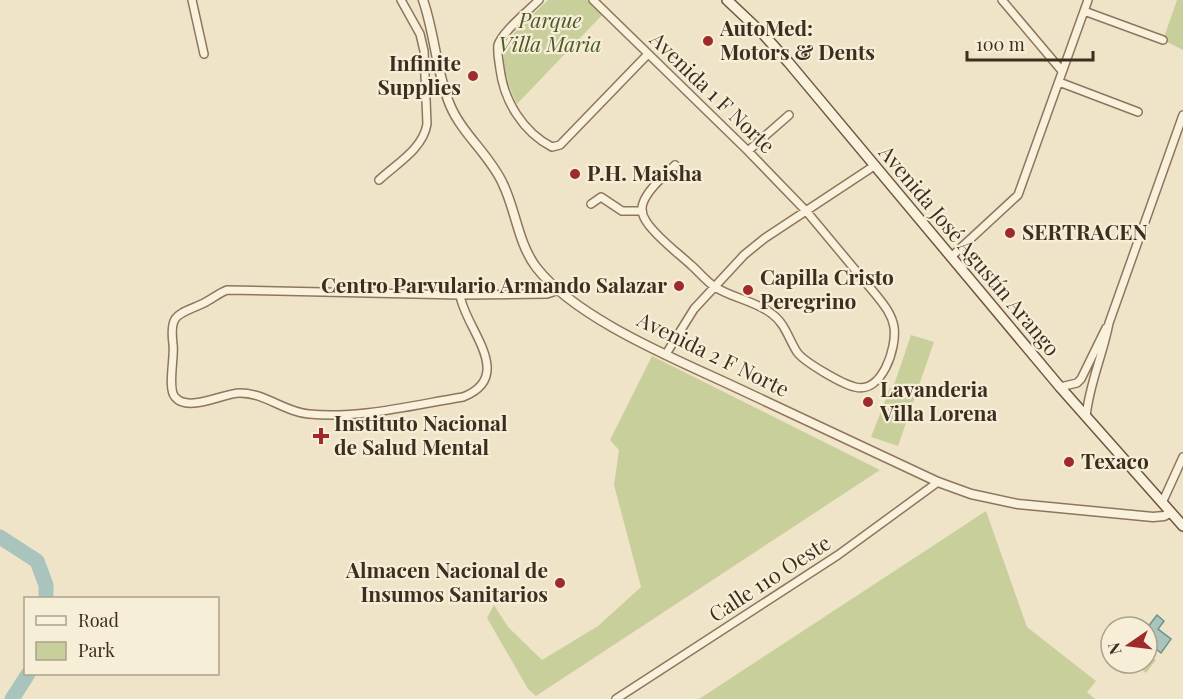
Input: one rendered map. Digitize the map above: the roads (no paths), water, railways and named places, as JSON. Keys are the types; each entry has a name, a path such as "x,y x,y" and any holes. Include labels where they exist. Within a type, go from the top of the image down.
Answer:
{"main road":[{"name":"Avenida José Agustín Arango","path":"727,0 776,49 1060,387 1183,526"}],"street":[{"path":"192,0 204,54"},
{"path":"379,180 420,143 425,135 427,124 424,51 420,34 401,0"},
{"name":"Avenida 2 F Norte","path":"423,0 451,107 496,170 531,260 545,278 559,290 610,324 666,354 938,482 971,494 1018,504 1153,517 1170,513"},
{"path":"539,0 503,36 498,45 498,55 501,82 508,103 520,120 552,147 560,145 648,54"},
{"name":"Avenida 1 F Norte","path":"593,0 748,150 807,212 877,296 892,320 894,341 883,374 870,386 853,387 807,363 799,355 772,313 714,287"},
{"path":"1002,0 1062,71"},
{"path":"952,256 1018,195 1088,0"},
{"path":"1084,11 1163,40"},
{"path":"1059,82 1138,112"},
{"path":"1086,417 1090,389 1105,345 1109,323 1183,115"},
{"path":"748,150 789,116"},
{"path":"675,165 643,202 642,211 649,226 714,287"},
{"path":"666,354 694,309 744,255 874,165"},
{"path":"591,204 601,197 622,211 642,211"},
{"path":"460,295 465,315 485,350 487,360 482,382 473,393 463,397 380,410 327,415 294,411 266,398 240,393 194,403 183,402 175,397 171,389 175,359 171,330 176,316 227,290 460,295 547,294 559,290"},
{"path":"1060,387 1077,383 1081,379 1109,323"},
{"path":"1162,503 1183,457"},
{"name":"Calle 110 Oeste","path":"616,699 838,555 938,482"}],"water":[{"path":"1159,617 1164,621 1159,628"},
{"path":"1159,630 1171,639 1161,653 1159,651"}],"waterway":[{"path":"0,537 37,561 46,585 46,597"},
{"path":"12,699 27,675"}],"place":[{"name":"AutoMed: Motors & Dents","path":"708,41"},
{"name":"Infinite Supplies","path":"473,76"},
{"name":"P.H. Maisha","path":"575,174"},
{"name":"SERTRACEN","path":"1010,233"},
{"name":"Centro Parvulario Armando Salazar","path":"679,286"},
{"name":"Capilla Cristo Peregrino","path":"748,290"},
{"name":"Lavanderia Villa Lorena","path":"868,402"},
{"name":"Instituto Nacional de Salud Mental","path":"321,436"},
{"name":"Texaco","path":"1069,462"},
{"name":"Almacen Nacional de Insumos Sanitarios","path":"560,583"}],"park label":[{"name":"Parque Villa Maria","path":"550,33"}]}
